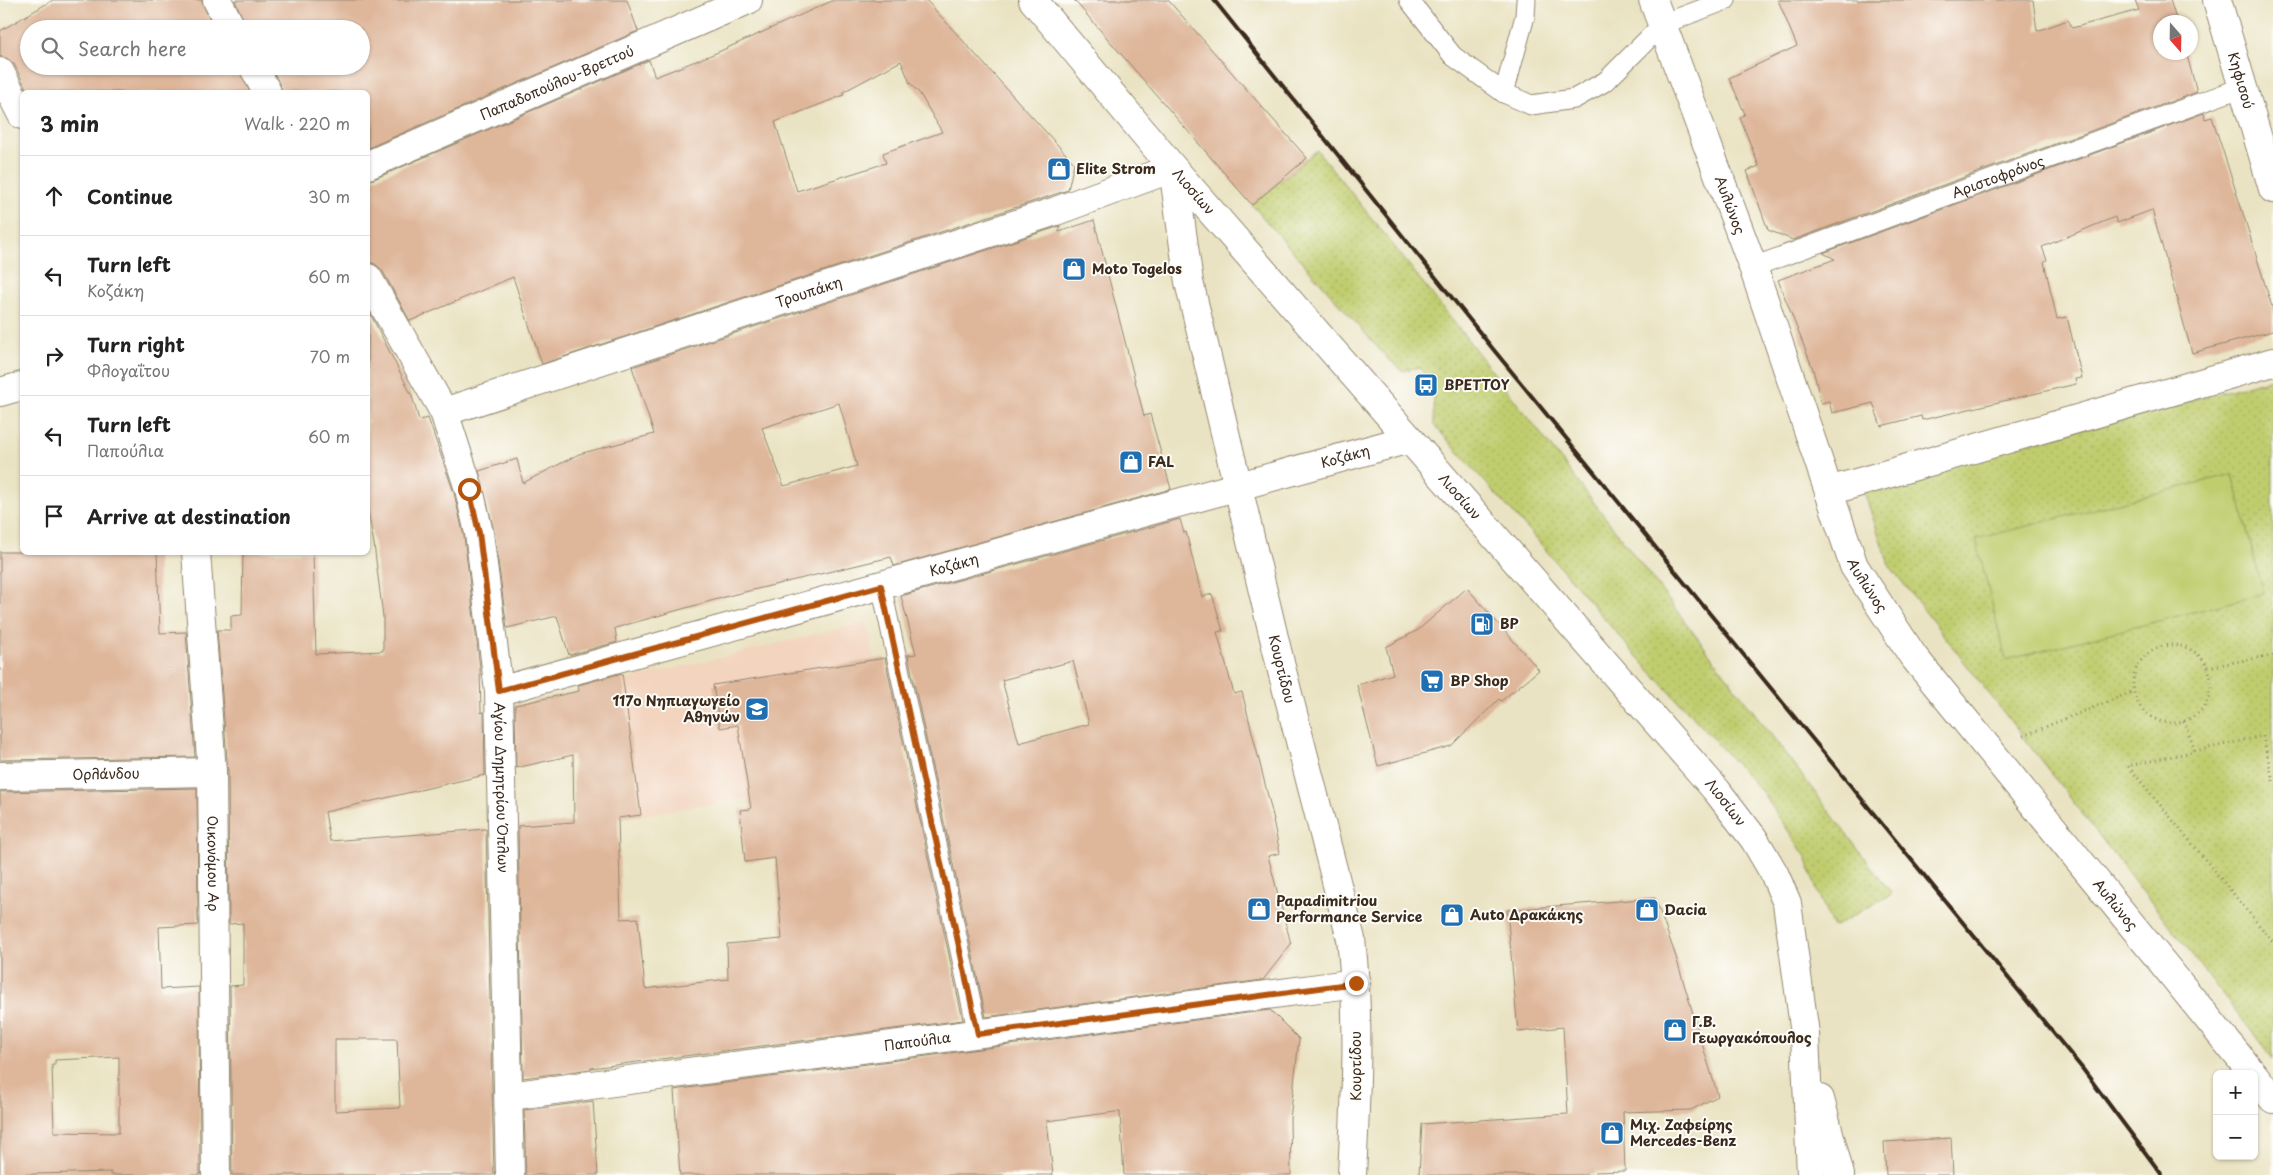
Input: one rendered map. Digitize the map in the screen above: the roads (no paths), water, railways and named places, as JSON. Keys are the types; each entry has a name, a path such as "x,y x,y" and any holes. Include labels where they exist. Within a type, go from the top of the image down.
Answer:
{"street":[{"path":"217,0 227,20"},
{"name":"Παπαδοπούλου-Βρεττού","path":"370,164 748,0"},
{"name":"Λιοσίων","path":"1033,0 1173,168 1717,791 1754,839 1774,873 1787,903 1795,949 1805,1034 1811,1175"},
{"name":"Κηφισού","path":"2217,0 2273,188"},
{"name":"Αυλώνος","path":"1658,12 1753,267 1854,566 1913,656 2250,1070"},
{"path":"0,72 20,111"},
{"path":"258,75 266,90"},
{"name":"Τρουπάκη","path":"444,412 1056,211 1173,168"},
{"name":"Κουρτίδου","path":"1173,168 1189,282 1351,939 1356,983 1356,1103 1352,1175"},
{"name":"Αγίου Δημητρίου Όπλων","path":"370,285 444,412 469,489 479,533 499,691 510,1175"},
{"path":"1829,492 2273,362"},
{"path":"0,392 20,387"},
{"name":"Κοζάκη","path":"499,691 1409,439"},
{"name":"Οικονόμου Αρ","path":"196,555 212,772 216,1175"},
{"name":"Ορλάνδου","path":"0,776 212,772"},
{"name":"Παπούλια","path":"509,1096 1356,983"},
{"name":"Λιοσίων","path":"1805,1034 1840,1175"},
{"name":"Αυλώνος","path":"2258,1080 2273,1098"}],"lane":[{"path":"1409,0 1453,56 1504,93 1532,106 1574,99 1606,81 1658,12 1726,0"},
{"path":"1504,93 1525,16 1526,0"},
{"name":"Αριστοφρόνος","path":"1753,267 2243,87"},
{"path":"881,586 978,1034"}],"railway":[{"path":"1214,0 1493,349 2082,1068 2162,1175"}],"place":[{"name":"Elite Strom","path":"1059,169"},
{"name":"Moto Togelos","path":"1074,269"},
{"name":"ΒΡΕΤΤΟΥ","path":"1426,385"},
{"name":"FAL","path":"1131,462"},
{"name":"BP","path":"1482,624"},
{"name":"BP Shop","path":"1432,681"},
{"name":"117ο Νηπιαγωγείο Αθηνών","path":"757,709"},
{"name":"Papadimitriou Performance Service","path":"1259,909"},
{"name":"Dacia","path":"1647,910"},
{"name":"Auto Δρακάκης","path":"1452,915"},
{"name":"Γ.Β. Γεωργακόπουλος","path":"1675,1030"},
{"name":"Μιχ. Ζαφείρης Mercedes-Benz","path":"1612,1133"}]}
